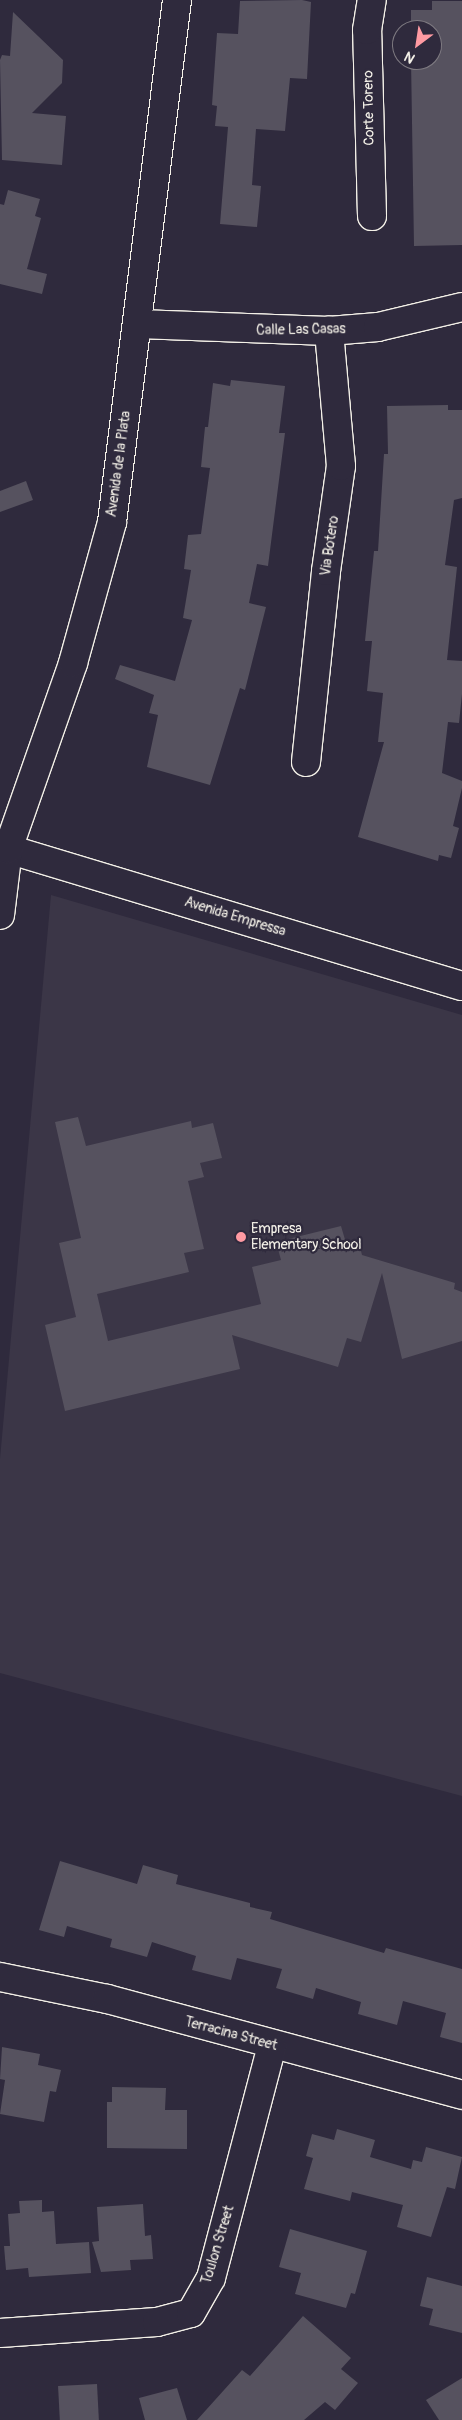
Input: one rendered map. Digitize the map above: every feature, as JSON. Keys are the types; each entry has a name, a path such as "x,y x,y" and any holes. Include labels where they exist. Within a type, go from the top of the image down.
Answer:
{"street":[{"name":"Avenida de la Plata","path":"0,915 8,849 73,663 112,522 177,0"},
{"name":"Corte Torero","path":"372,0 367,30 372,216"},
{"name":"Calle Las Casas","path":"138,324 329,331 378,327 462,307"},
{"name":"Via Botero","path":"306,762 326,570 341,466 329,331"},
{"name":"Avenida Empressa","path":"8,849 462,986"},
{"name":"Terracina Street","path":"0,1977 107,1999 272,2046 462,2095"},
{"name":"Toulon Street","path":"0,2332 157,2322 191,2313 211,2278 272,2046"}],"shaded area":[{"name":"Empresa Elementary School","path":"51,895 462,1015 462,1796 0,1673 0,1459"}],"building":[{"path":"302,0 311,2 307,79 290,78 285,131 256,129 252,185 261,186 257,227 220,224 228,127 215,126 217,106 212,105 217,33 238,34 240,1"},
{"path":"432,1 462,1 462,245 414,246 411,70 442,70 442,20 411,20 411,10 432,10"},
{"path":"13,12 63,60 62,83 32,113 66,116 62,165 2,160 0,60 2,55 10,56"},
{"path":"8,190 40,199 35,216 41,218 27,269 47,274 42,294 0,284 0,204 4,205"},
{"path":"231,380 285,386 279,433 285,433 268,566 257,564 249,603 266,607 245,690 240,688 210,785 147,767 158,715 149,713 154,695 115,679 120,665 175,681 192,620 183,618 191,570 184,569 188,535 201,534 210,468 201,467 205,427 208,427 213,383 230,386"},
{"path":"448,405 448,410 462,410 462,498 454,500 445,565 457,567 447,660 462,661 462,694 459,723 448,722 442,773 462,781 462,788 453,826 459,828 451,858 439,855 438,861 358,837 384,742 378,742 383,693 367,691 372,641 365,641 374,551 378,551 384,454 388,454 387,406"},
{"path":"26,481 33,500 0,512 0,491"},
{"path":"78,1117 86,1146 191,1121 192,1128 213,1123 222,1158 200,1163 204,1177 188,1181 204,1249 184,1253 189,1272 97,1294 108,1341 261,1304 252,1267 281,1260 276,1242 341,1226 346,1243 358,1239 362,1255 455,1283 454,1289 462,1292 462,1341 402,1359 382,1273 361,1342 347,1338 338,1367 232,1335 240,1369 65,1411 45,1325 76,1317 59,1243 81,1238 55,1122"},
{"path":"60,1861 137,1884 143,1865 178,1875 176,1884 250,1903 250,1907 272,1912 270,1919 384,1953 386,1948 462,1969 462,2043 440,2037 446,2013 403,2001 397,2025 358,2014 361,2002 316,1988 313,1999 276,1988 282,1969 237,1958 231,1980 192,1970 196,1956 152,1942 147,1957 110,1947 112,1939 67,1926 64,1937 39,1930"},
{"path":"2,2047 40,2054 38,2065 61,2070 56,2092 50,2091 44,2122 0,2114 5,2080 0,2079"},
{"path":"112,2087 166,2088 165,2110 187,2110 187,2149 107,2148 107,2102 112,2102"},
{"path":"337,2129 375,2140 370,2157 411,2169 413,2160 422,2162 426,2147 462,2157 455,2189 447,2187 431,2237 397,2227 403,2205 352,2192 350,2201 304,2189 313,2158 306,2156 312,2134 334,2140"},
{"path":"42,2200 42,2212 54,2211 56,2244 89,2242 91,2273 29,2277 28,2268 6,2270 4,2246 10,2246 8,2214 20,2213 19,2201"},
{"path":"143,2204 145,2236 151,2235 153,2259 130,2260 131,2270 101,2272 92,2242 99,2241 97,2207"},
{"path":"290,2229 367,2251 355,2294 351,2293 346,2308 295,2294 301,2273 279,2267"},
{"path":"427,2277 462,2286 462,2333 429,2325 433,2309 420,2306"},
{"path":"303,2316 351,2358 341,2369 358,2383 335,2410 325,2402 304,2420 197,2420 242,2370 250,2376"},
{"path":"462,2378 462,2420 439,2420 426,2400"},
{"path":"97,2384 99,2420 60,2420 58,2386"},
{"path":"177,2388 187,2420 145,2420 139,2398"}],"place":[{"name":"Empresa Elementary School","path":"241,1237"}]}
